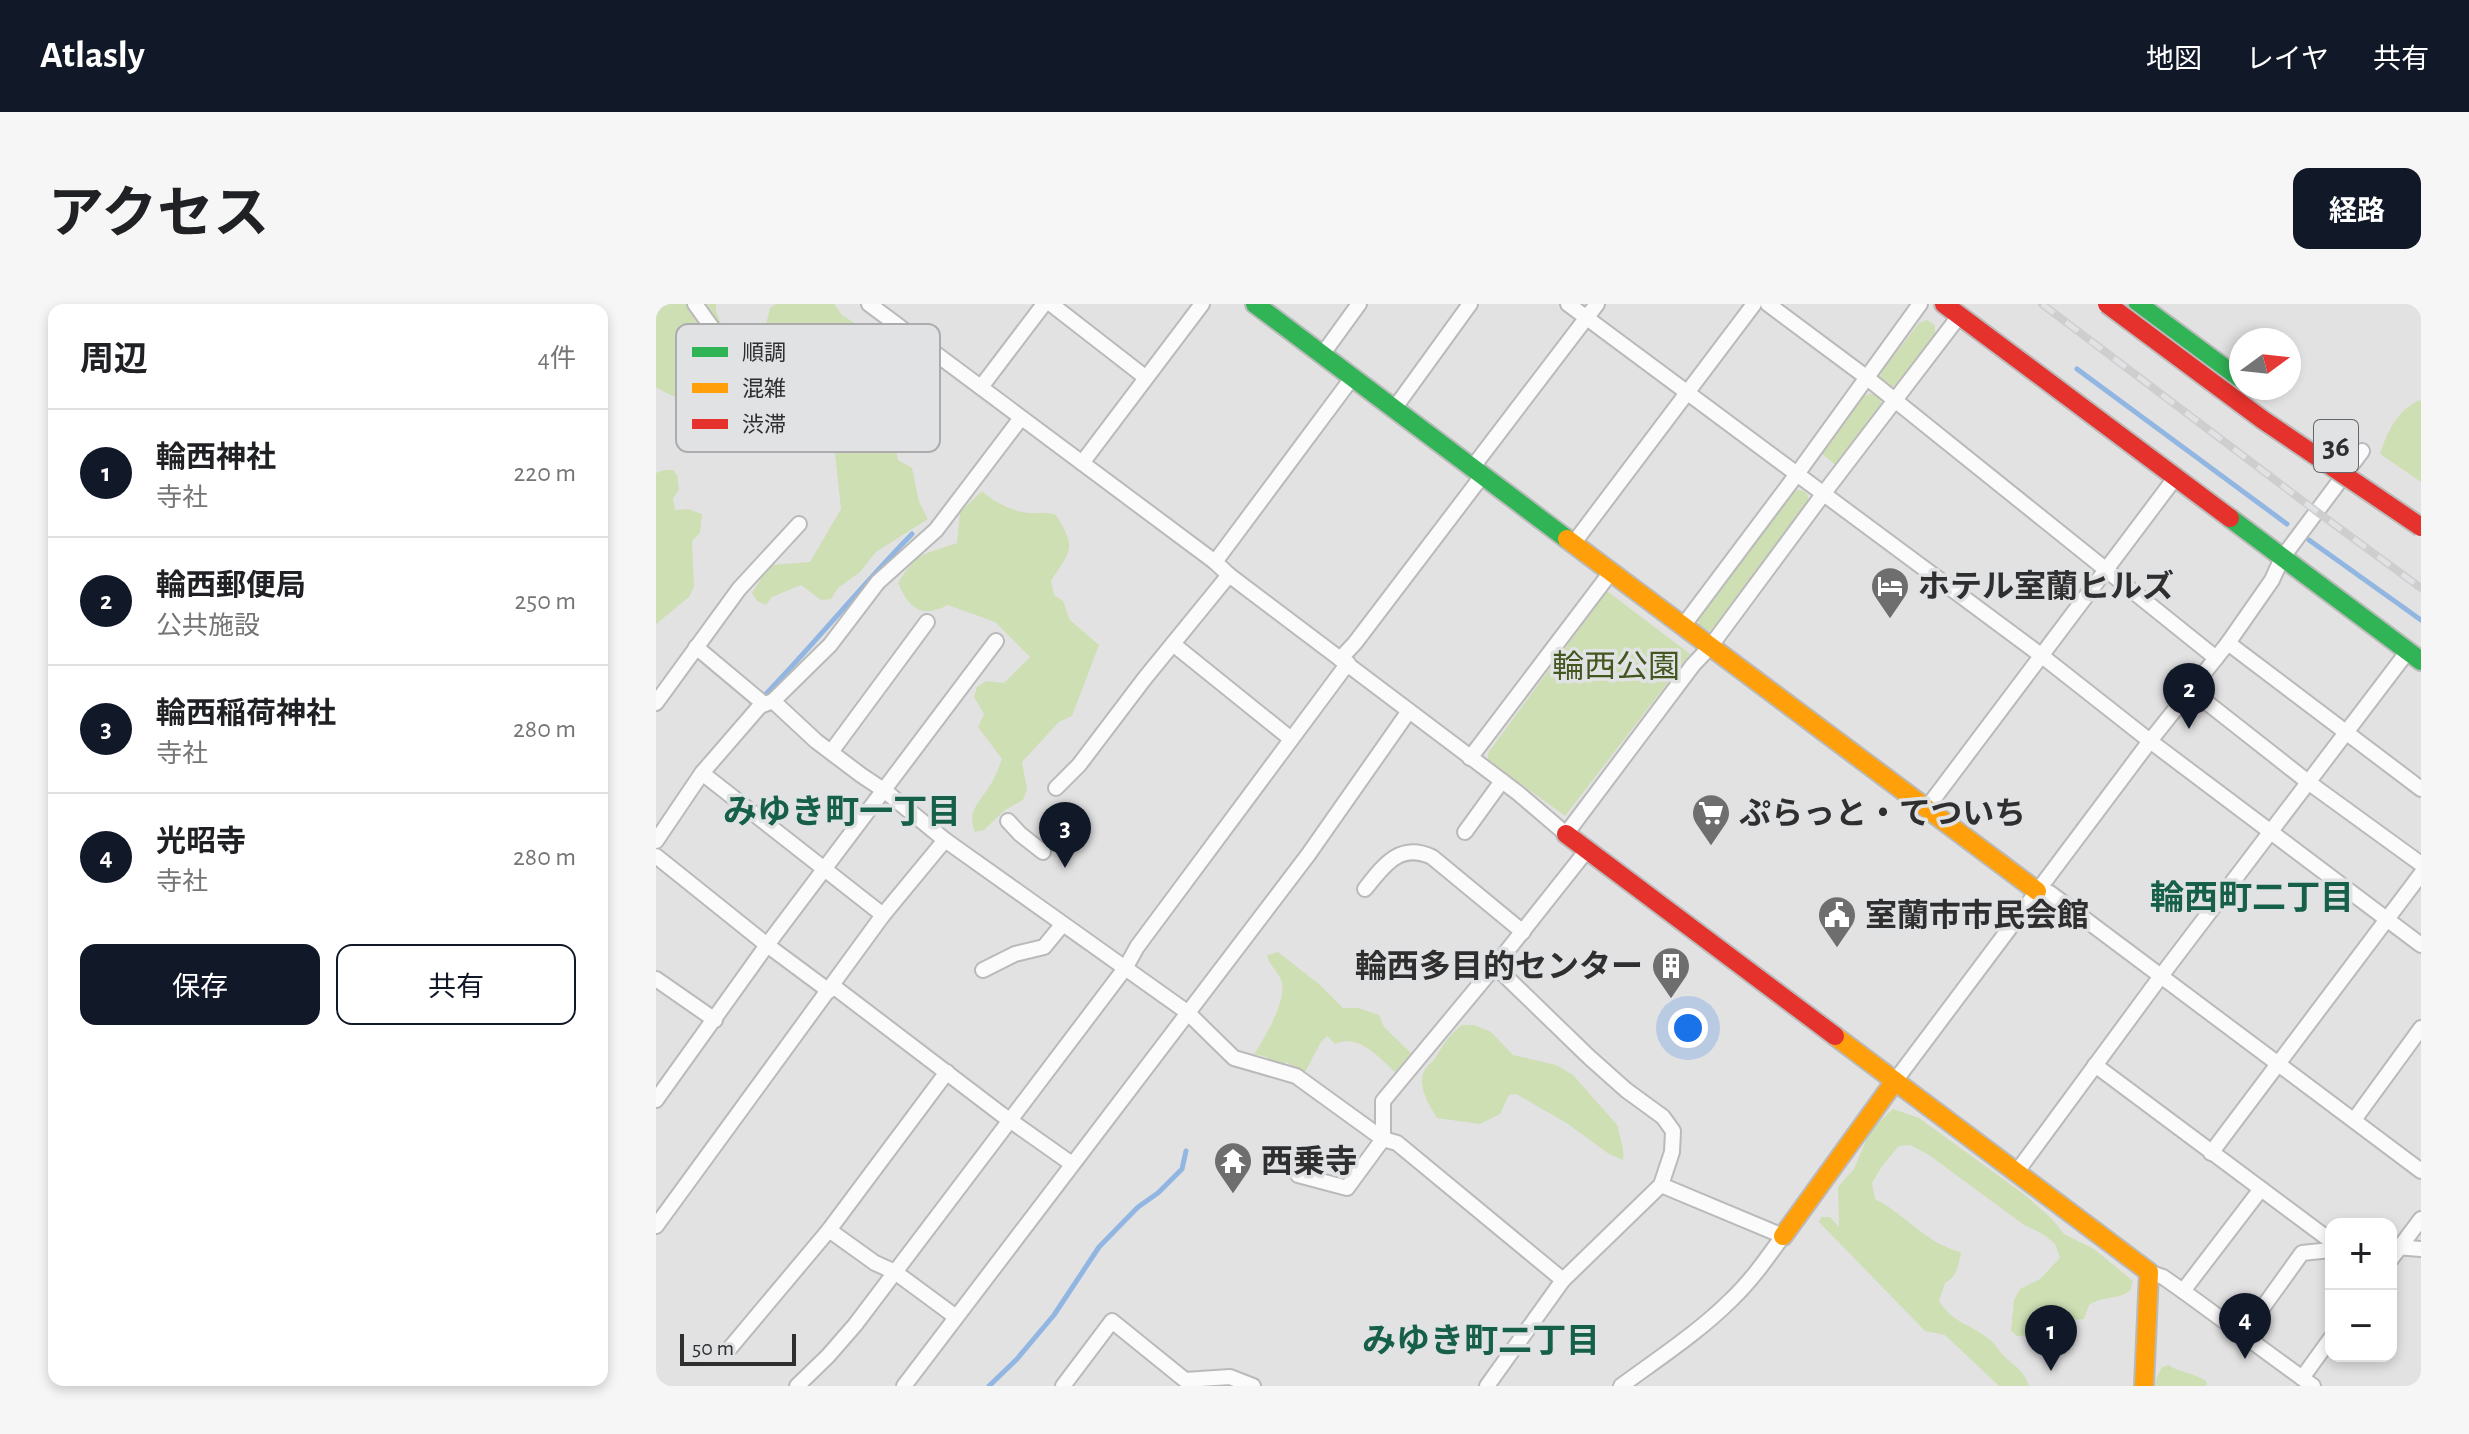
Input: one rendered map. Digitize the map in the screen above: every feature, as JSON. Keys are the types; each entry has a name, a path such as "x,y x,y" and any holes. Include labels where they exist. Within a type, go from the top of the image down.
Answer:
{"main road":[{"path":"1255,304 2037,891"},
{"path":"1944,304 2414,656"},
{"name":"36","path":"2107,304 2263,420 2421,527"},
{"path":"2138,304 2229,371"},
{"name":"36","path":"2353,451 2369,469"},
{"path":"1566,834 2149,1272 2144,1386"},
{"path":"1783,1236 1895,1081"}],"street":[{"path":"695,304 709,324"},
{"path":"869,304 896,324"},
{"path":"981,387 1044,304"},
{"path":"1051,304 1145,377"},
{"path":"1082,463 1202,304"},
{"path":"1322,355 1359,304"},
{"path":"1394,409 1470,304"},
{"path":"1568,304 2042,656 2421,945"},
{"path":"797,1386 828,1356 895,1272 1126,967 1137,947 1291,739 1355,643 1597,304"},
{"path":"1573,544 1754,304"},
{"path":"1768,304 1866,377 2216,658"},
{"path":"1683,626 1920,304"},
{"path":"940,357 1215,562 1502,781 1566,834 1960,315"},
{"path":"1215,562 1352,378"},
{"path":"656,841 702,773 760,706 769,703 830,645 878,582 936,530 1021,418"},
{"path":"1895,1081 2150,741 2228,643 2272,580 2282,558 2353,451"},
{"path":"1926,809 2175,478"},
{"path":"656,703 739,589 799,524"},
{"path":"1470,758 1611,572"},
{"path":"1056,788 1079,765 1229,575"},
{"path":"831,752 927,622"},
{"path":"656,1100 767,945 996,641"},
{"path":"2228,643 2421,789"},
{"path":"1173,644 1291,739"},
{"path":"696,647 945,840 1187,1012 1234,1058 1296,1076 1383,1139 1397,1143 1563,1280"},
{"path":"2016,1173 2346,732 2414,656"},
{"path":"2191,690 2308,782 2421,864"},
{"path":"904,1386 1308,855 1409,711"},
{"path":"702,773 883,915"},
{"path":"1465,832 1502,781"},
{"path":"1008,821 1043,852"},
{"path":"656,1226 883,915 945,840"},
{"path":"1298,1175 1347,1188 1383,1139 1383,1101 1587,850"},
{"path":"1365,889 1393,858 1411,851 1421,852 1432,857 1523,932"},
{"path":"656,856 767,945 1072,1164"},
{"path":"2211,1153 2421,874"},
{"path":"2037,891 2050,893 2421,1171"},
{"path":"983,970 1015,954 1044,947 1062,925"},
{"path":"1487,1386 1563,1280 1661,1185 1672,1152 1673,1131 1663,1117 1589,1057 1495,966"},
{"path":"656,979 715,1020"},
{"path":"2354,1120 2421,1028"},
{"path":"2095,1065 2325,1237"},
{"path":"730,1348 829,1230 947,1072"},
{"path":"1621,1386 1695,1332 1733,1298 1763,1265 1783,1236 1661,1185"},
{"path":"2183,1291 2261,1189"},
{"path":"2397,1247 2421,1219"},
{"path":"829,1230 875,1263 895,1272 956,1317"},
{"path":"2397,1251 2421,1249"},
{"path":"2243,1335 2302,1253 2325,1251"},
{"path":"2149,1272 2163,1277 2308,1382 2325,1349"},
{"path":"1063,1386 1112,1321 1185,1380 1230,1377 1253,1386"}],"green space":[{"path":"656,304 716,304 721,324 676,324 676,397 656,387"},
{"path":"776,304 834,304 842,315 856,324 766,324 770,308"},
{"path":"1927,320 1935,325 1935,335 1899,383 1889,389 1881,383 1882,371 1919,323"},
{"path":"1873,393 1881,399 1880,409 1837,466 1821,453 1863,396"},
{"path":"2420,400 2421,482 2380,454 2394,422"},
{"path":"835,452 896,452 898,460 912,468 919,502 928,519 876,552 860,572 838,588 831,599 821,600 801,585 772,597 766,605 757,601 752,593 770,565 810,562 841,509"},
{"path":"673,470 677,475 679,490 673,498 675,510 688,509 702,514 700,533 692,541 694,587 689,597 656,624 656,473"},
{"path":"1797,490 1807,495 1807,507 1715,628 1709,631 1699,625 1698,618"},
{"path":"982,491 998,503 1017,511 1056,515 1067,535 1069,549 1051,581 1054,595 1063,601 1070,620 1099,645 1072,716 1059,722 1022,762 1027,789 1023,800 1005,810 984,830 975,832 972,820 974,810 992,783 1002,759 978,727 984,714 974,697 977,687 986,681 1004,683 1030,657 995,622 948,605 930,611 917,609 907,600 898,583 916,559 957,543 960,512"},
{"name":"輪西公園","path":"1607,591 1690,654 1565,816 1488,760 1488,753"},
{"path":"1278,952 1320,985 1343,1008 1358,1008 1379,1015 1384,1027 1412,1054 1395,1072 1368,1048 1344,1041 1335,1044 1327,1036 1305,1072 1286,1062 1283,1065 1269,1062 1267,1057 1254,1054 1281,1000 1282,983 1267,955"},
{"path":"1462,1025 1474,1025 1491,1032 1513,1055 1556,1065 1573,1075 1618,1126 1623,1160 1516,1094 1509,1095 1500,1114 1480,1124 1437,1118 1425,1095 1423,1075 1449,1037"},
{"path":"1893,1109 1919,1118 2025,1195 2064,1234 2094,1249 2133,1281 2130,1291 2089,1305 2084,1319 2072,1320 2047,1334 2017,1336 2011,1331 2014,1300 2020,1289 2040,1279 2060,1258 2055,1244 1929,1155 1910,1145 1899,1146 1872,1183 1875,1199 1938,1243 1961,1252 1957,1270 1945,1283 1939,1301 1956,1319 1991,1341 2022,1373 2029,1386 1999,1386 1945,1335 1925,1331 1819,1222 1821,1217 1830,1217 1839,1227 1838,1187 1854,1169 1871,1129"},
{"path":"2168,1365 2203,1379 2207,1382 2206,1386 2155,1386 2162,1367"}],"waterway":[{"path":"2077,369 2287,524"},
{"path":"766,694 912,534"},
{"path":"2309,540 2421,620"},
{"path":"989,1386 1017,1359 1054,1315 1099,1247 1138,1207 1158,1193 1182,1169 1186,1151"}],"railway":[{"path":"2042,304 2421,588"}],"traffic: fast":[{"path":"1255,304 1567,539"},
{"path":"2138,304 2229,371"},
{"path":"2230,518 2421,661"}],"traffic: slow":[{"path":"1567,539 2037,891"},
{"path":"1835,1036 2149,1272 2144,1386"},
{"path":"1783,1236 1895,1081"}],"traffic: jam":[{"path":"1944,304 2230,518"},
{"path":"2107,304 2263,420 2421,527"},
{"path":"1566,834 1835,1036"}],"place":[{"name":"ホテル室蘭ヒルズ","path":"1890,620"},
{"name":"輪西郵便局","path":"2189,729"},
{"name":"ぷらっと・てついち","path":"1711,847"},
{"name":"輪西稲荷神社","path":"1065,868"},
{"name":"室蘭市市民会館","path":"1837,949"},
{"name":"輪西多目的センター","path":"1671,1000"},
{"name":"西乗寺","path":"1233,1195"},
{"name":"光昭寺","path":"2245,1359"},
{"name":"輪西神社","path":"2051,1371"}],"district":[{"name":"みゆき町一丁目","path":"842,811"},
{"name":"輪西町二丁目","path":"2252,897"},
{"name":"みゆき町二丁目","path":"1481,1340"}]}
